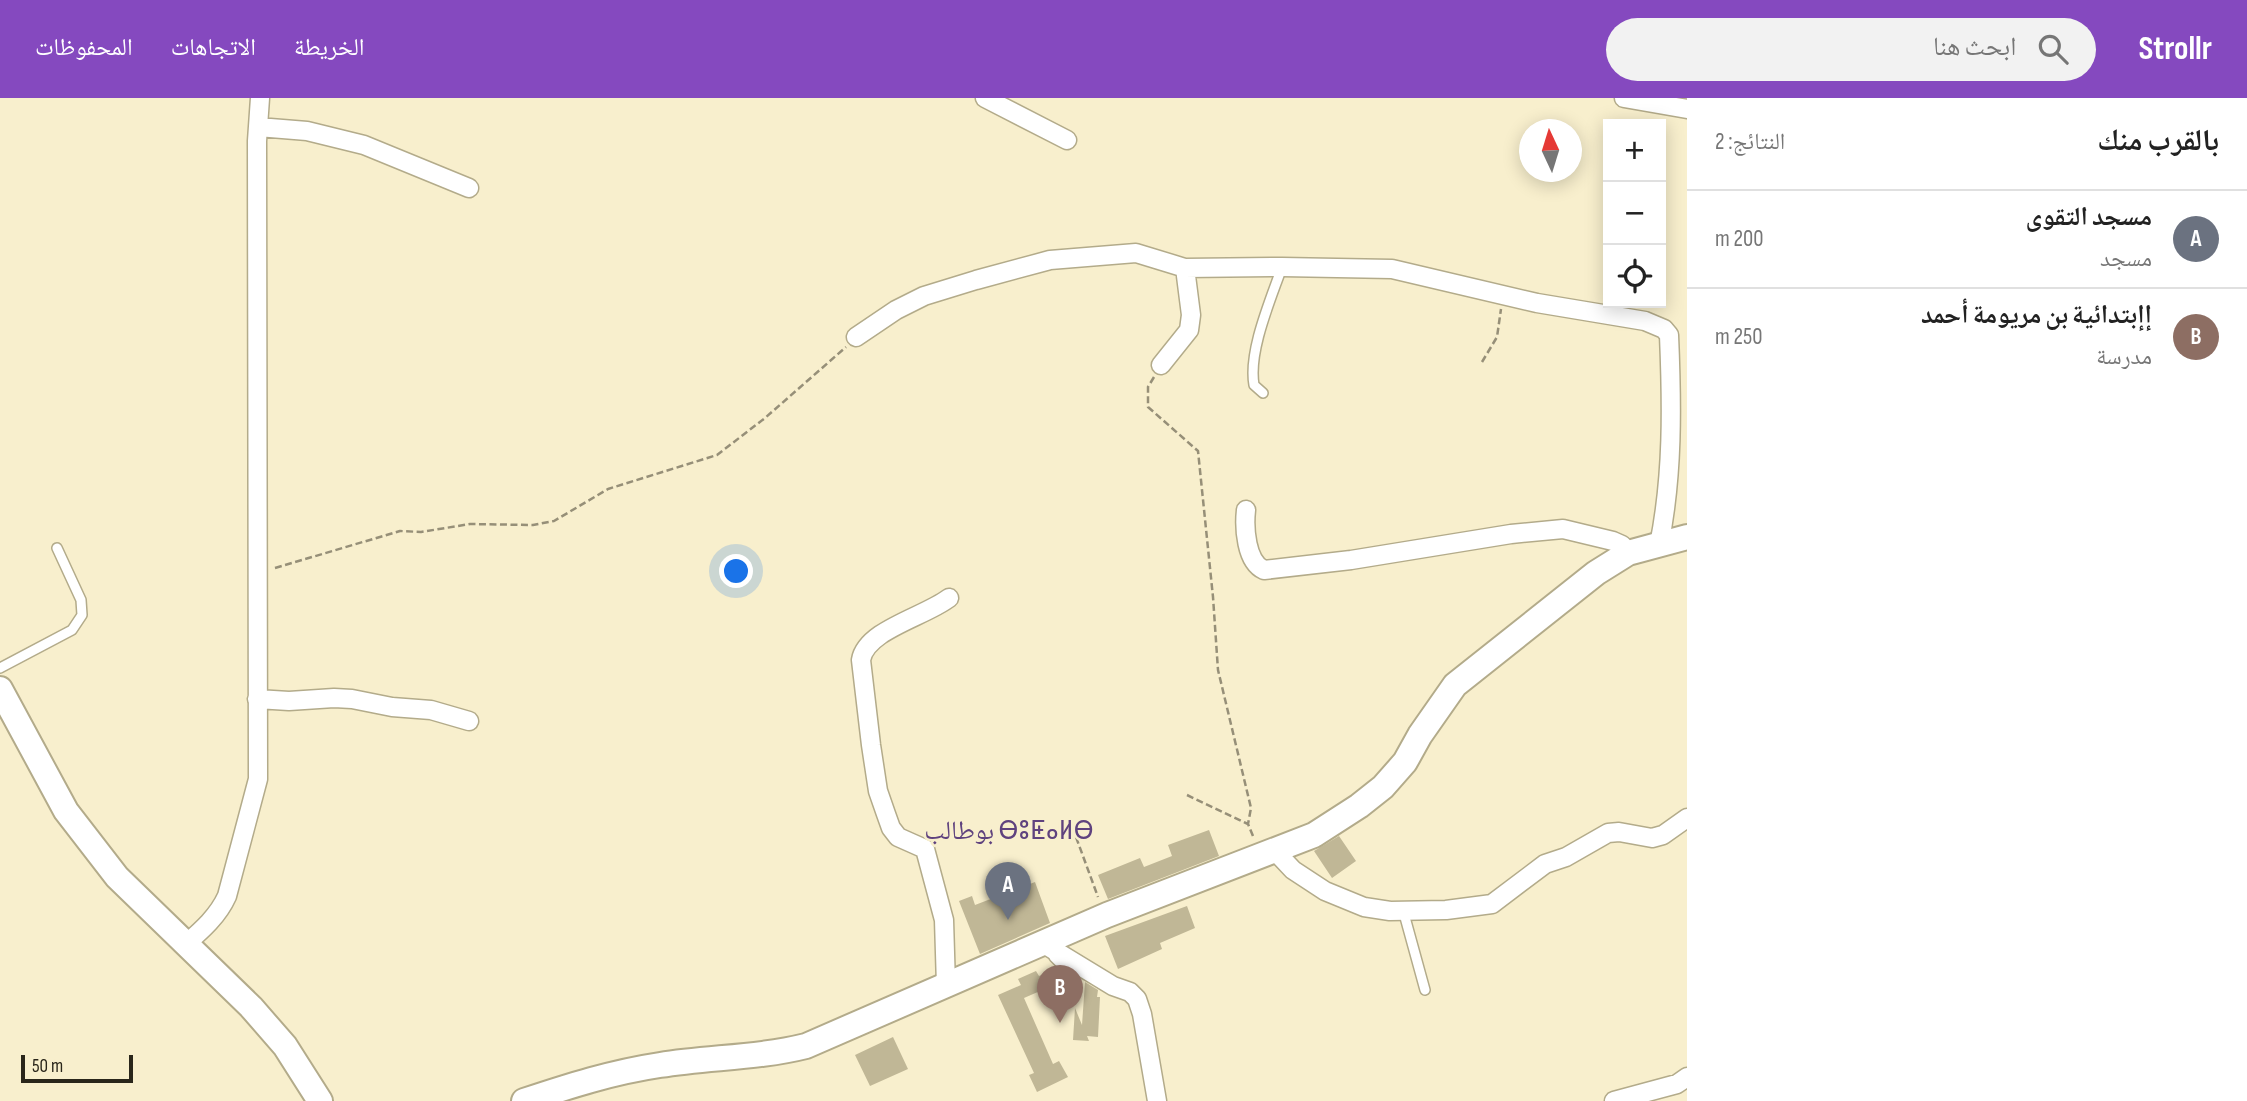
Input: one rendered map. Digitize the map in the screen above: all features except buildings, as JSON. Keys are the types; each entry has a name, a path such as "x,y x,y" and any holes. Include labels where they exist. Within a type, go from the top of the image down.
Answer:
{"street":[{"path":"186,944 222,907 231,886 258,779 260,98"},
{"path":"985,98 1067,140"},
{"path":"1624,98 1687,108"},
{"path":"258,127 307,131 364,145 469,188"},
{"path":"856,337 896,310 923,296 1026,265 1050,260 1136,253 1185,268 1392,268 1503,295 1645,321 1664,329 1670,335 1671,444 1666,511 1659,545"},
{"path":"1161,365 1189,330 1191,315 1185,268"},
{"path":"1246,510 1245,529 1251,553 1258,567 1264,570 1351,560 1511,534 1563,529 1613,541 1622,545 1628,553"},
{"path":"524,1101 592,1079 662,1064 781,1052 806,1046 1048,946 1105,916 1314,835 1383,787 1405,762 1420,735 1455,685 1596,573 1628,553 1687,537"},
{"path":"946,986 944,920 925,849 898,837 891,828 878,791 862,660 865,648 879,635 934,610 949,598"},
{"path":"0,688 66,811 117,877 251,1007 285,1046 320,1101"},
{"path":"257,699 352,699 391,707 431,710 469,722"},
{"path":"1267,853 1325,891 1364,907 1446,910 1492,904 1545,864 1566,857 1608,833 1619,832 1652,838 1664,835 1687,818"},
{"path":"1048,946 1113,986 1130,992 1137,999 1157,1101"},
{"path":"1614,1101 1678,1088"}],"lane":[{"path":"1263,393 1254,384 1254,364 1261,332 1282,267"},
{"path":"0,668 72,630 82,615 81,600 57,548"},
{"path":"1403,910 1424,990"},
{"path":"1048,946 1054,957 1073,976 1069,989"}],"path":[{"path":"1482,362 1497,337 1503,295"},
{"path":"258,573 400,531 421,532 470,524 533,524 554,521 608,489 717,455 765,418 856,337"},
{"path":"1161,365 1147,387 1148,407 1198,451 1218,670 1251,808 1248,824"},
{"path":"1188,795 1248,824 1267,853"},
{"path":"1076,837 1105,916"}],"place":[{"name":"مسجد التقوى","path":"1008,920"},
{"name":"إإبتدائية بن مريومة أحمد","path":"1060,1023"}],"district":[{"name":"بوطالب ⴱⵓⵟⴰⵍⴱ","path":"1009,830"}]}
